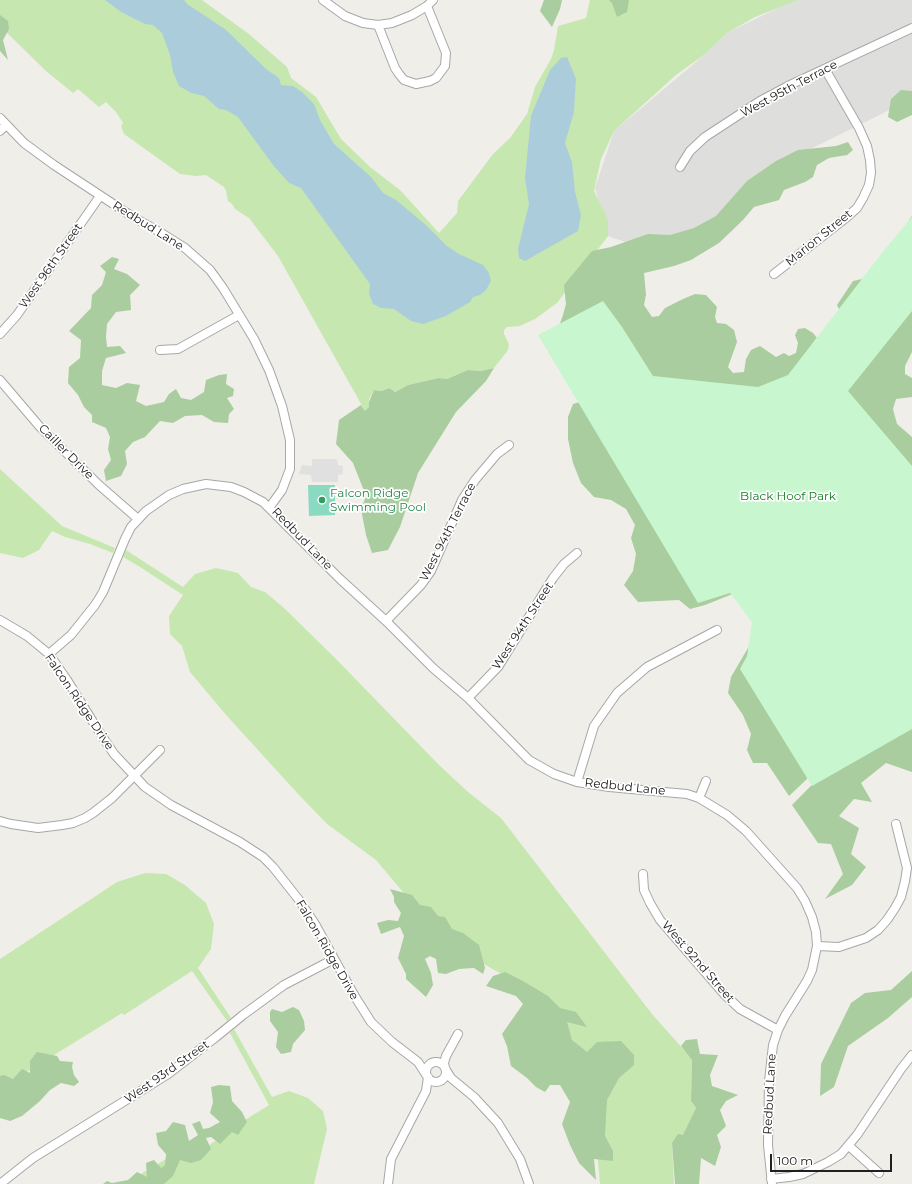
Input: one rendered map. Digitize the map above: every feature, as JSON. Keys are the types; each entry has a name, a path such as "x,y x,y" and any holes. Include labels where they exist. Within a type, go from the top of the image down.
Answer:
{"street":[{"path":"323,0 345,16 363,23 378,25 392,23 412,15 430,3 446,53 445,66 436,78 416,84 404,80 395,68 378,25"},
{"name":"West 95th Terrace","path":"680,167 690,151 705,137 760,101 912,28"},
{"name":"Marion Street","path":"774,274 848,217 857,208 869,185 871,166 867,146 859,128 825,69"},
{"name":"Redbud Lane","path":"2,125 24,143 73,178 133,217 185,248 210,270 216,278 254,339 269,370 282,406 290,440 290,469 282,490 269,508 340,579 386,621 433,668 468,698 529,760 554,774 577,782 609,788 677,792 699,798 717,808 736,822 797,888 812,917 816,932 817,946 812,970 807,981 791,1005 778,1030 773,1045 769,1081 768,1145 772,1181"},
{"name":"West 96th Street","path":"0,334 17,315 100,196"},
{"path":"160,350 178,349 239,315"},
{"name":"Cailler Drive","path":"0,380 40,426 99,485 138,519"},
{"name":"West 94th Terrace","path":"386,621 421,585 431,571 462,500 474,480 497,454 510,445"},
{"path":"49,654 71,635 95,605 125,539 138,519 151,507 169,495 184,489 206,484 231,487 263,502 269,508"},
{"name":"West 94th Street","path":"468,698 498,667 553,578 564,564 577,553"},
{"name":"Falcon Ridge Drive","path":"0,620 28,636 49,654 110,748 145,787 171,805 240,842 263,857 273,867 299,900 315,924 354,995 371,1022 387,1038 418,1062 428,1077"},
{"path":"577,782 594,726 617,693 647,667 717,630"},
{"path":"0,821 38,828 73,823 94,813 103,806 160,750"},
{"path":"699,798 706,781"},
{"path":"817,946 839,947 866,938 878,930 895,908 901,896 907,868 896,824"},
{"name":"West 92nd Street","path":"643,874 644,890 660,920 724,994 740,1009 778,1030"},
{"name":"West 93rd Street","path":"0,1184 33,1158 168,1074 284,985 334,959"},
{"path":"426,1092 445,1076 444,1064 446,1056 458,1034"},
{"path":"772,1181 803,1174 841,1154 849,1146 901,1068 912,1055"},
{"path":"388,1184 391,1159 426,1092 428,1077 427,1070 446,1056"},
{"path":"418,1062 442,1065 451,1078 474,1097 498,1123 520,1159 529,1184"},
{"path":"428,1077 432,1081 440,1081 460,1086"},
{"path":"849,1146 879,1173"}],"shaded area":[{"path":"798,0 912,0 912,99 774,167 708,233 640,247 608,236 595,188 614,131 702,57 727,33 784,5"},
{"path":"312,459 337,459 338,465 343,466 343,474 338,475 338,482 312,482 311,475 299,474 302,465 312,466"}],"green space":[{"path":"0,0 202,0 249,34 287,67 291,78 316,97 341,139 370,167 400,190 439,233 457,213 458,201 493,154 510,138 527,114 535,87 551,59 558,26 586,18 590,0 798,0 755,17 727,33 704,55 676,75 614,131 601,159 594,191 608,219 608,236 557,303 535,319 520,326 507,327 504,330 504,334 509,344 508,350 494,368 481,371 468,370 447,379 439,378 408,385 394,392 389,388 382,391 374,390 369,399 370,407 365,411 278,256 249,218 235,209 228,201 224,187 206,175 196,176 180,174 124,134 121,126 123,123 116,112 106,102 99,107 78,89 73,93 46,71 0,26"},
{"path":"544,0 562,0 560,9 552,27 540,11"},
{"path":"609,0 629,0 627,12 617,17 612,3"},
{"path":"0,15 8,21 9,29 3,40 8,60 0,51"},
{"path":"901,90 912,91 912,115 897,122 888,117 891,99"},
{"path":"848,142 853,150 847,155 829,158 817,165 813,177 805,182 784,190 779,200 754,207 719,243 691,260 674,266 644,273 646,295 644,305 652,317 659,316 665,308 683,299 695,294 706,295 717,307 715,317 717,323 726,324 734,330 737,342 728,367 733,373 744,372 746,359 751,350 760,346 776,357 784,353 789,356 796,353 798,343 795,335 798,329 805,328 813,333 821,343 844,319 837,305 853,281 871,277 912,216 912,352 905,366 905,374 912,378 912,397 896,399 893,409 897,424 912,437 912,555 750,421 553,343 566,304 564,285 592,251 611,247 648,234 670,235 694,228 716,216 747,181 776,161 798,150 836,146"},
{"name":"Black Hoof Park","path":"912,217 912,311 848,391 912,466 912,729 812,786 740,669 747,656 752,622 730,593 698,603 538,335 603,301 622,327 653,376 758,387 788,375 885,249"},
{"path":"112,257 119,259 114,269 127,274 140,285 130,295 131,310 116,312 107,324 107,347 120,346 126,353 106,358 102,371 102,385 116,388 127,383 140,385 136,401 146,406 164,402 169,394 176,389 181,398 191,400 204,392 206,380 219,375 227,374 226,384 234,389 233,396 227,398 234,409 229,414 228,423 214,422 202,415 185,416 173,423 160,421 145,437 133,442 125,451 127,464 121,476 106,481 104,470 111,460 108,449 110,437 106,428 92,422 92,415 84,407 78,395 68,383 69,367 80,358 81,340 69,331 91,308 92,295 102,285 106,272 100,266"},
{"path":"494,368 486,381 456,412 418,473 400,527 388,550 372,553 366,535 361,509 366,496 353,463 336,444 339,420 361,405 365,411 369,407 369,402 374,390 382,391 389,388 395,392 408,385 439,378 447,379 468,370 481,371"},
{"path":"590,399 864,725 789,796 767,763 753,763 747,750 751,734 743,715 728,693 731,677 755,636 757,622 735,593 705,605 690,609 679,600 638,602 624,585 633,571 636,554 631,538 635,525 626,509 611,500 594,497 581,483 573,463 568,439 568,417 573,404"},
{"path":"0,469 62,526 115,548 113,553 90,544 65,537 52,531 39,550 23,558 0,553"},
{"name":"Falcon Ridge Swimming Pool","path":"308,485 335,485 335,515 309,516"},
{"path":"126,550 183,587 195,574 216,568 238,573 251,587 265,592 283,607 337,660 439,765 468,792 501,818 652,1014 692,1059 691,1101 696,1108 684,1135 672,1143 674,1184 600,1184 597,1150 577,1064 535,993 482,963 419,911 376,860 327,824 299,795 227,716 190,672 182,646 170,634 169,616 183,595 123,557"},
{"path":"912,713 912,772 886,763 861,783 872,802 854,799 839,816 859,828 851,854 866,867 852,885 825,899 843,874 831,844 818,843 792,805 865,731"},
{"path":"145,873 166,874 185,885 206,903 214,924 211,949 198,968 231,1018 227,1021 192,971 124,1015 122,1013 25,1073 0,1096 0,959 117,882"},
{"path":"390,889 412,895 420,905 431,907 438,916 445,917 452,929 463,933 479,945 485,968 483,974 474,968 459,969 446,974 438,973 436,959 430,956 425,959 431,973 433,985 426,997 406,979 406,974 398,958 404,936 400,927 381,934 377,923 388,920 398,921 401,913 394,902 394,897"},
{"path":"912,971 912,997 888,1018 848,1046 834,1087 820,1096 821,1064 851,1003 865,993 891,990"},
{"path":"505,972 548,996 560,1008 576,1012 587,1027 567,1022 572,1040 587,1052 597,1042 621,1041 634,1055 634,1065 619,1078 607,1100 605,1136 613,1151 613,1161 594,1159 596,1180 579,1163 562,1124 570,1102 560,1085 550,1085 545,1092 536,1087 511,1066 507,1046 502,1034 523,1004 516,996 486,986 493,976"},
{"path":"293,1007 299,1010 304,1021 305,1030 293,1044 291,1052 281,1054 276,1047 278,1032 270,1021 270,1012 272,1009 282,1012"},
{"path":"234,1029 272,1097 289,1091 308,1098 323,1111 327,1129 314,1184 124,1184 171,1156 208,1146 269,1105 230,1033"},
{"path":"697,1039 700,1054 718,1055 710,1075 712,1086 738,1095 726,1101 720,1110 726,1126 717,1135 721,1147 715,1166 701,1158 699,1184 675,1184 672,1143 678,1134 683,1135 696,1108 691,1101 692,1060 681,1046 686,1040"},
{"path":"37,1052 57,1056 60,1061 73,1062 72,1067 74,1075 79,1082 74,1086 61,1083 50,1090 40,1101 22,1116 10,1121 0,1118 0,1076 4,1075 13,1079 22,1069 30,1073 30,1061"},
{"path":"219,1085 230,1086 232,1101 242,1112 247,1122 238,1135 232,1132 220,1144 211,1137 206,1138 211,1149 201,1160 191,1163 180,1160 173,1176 164,1184 103,1184 107,1181 112,1183 128,1180 137,1172 147,1177 146,1163 154,1160 161,1168 165,1165 166,1154 158,1145 156,1133 166,1131 173,1122 185,1125 189,1141 198,1135 192,1124 200,1121 203,1129 209,1128 220,1122 210,1113 213,1102 211,1087"}],"water":[{"path":"105,0 184,0 187,4 225,29 266,69 279,78 281,85 293,86 302,92 314,104 320,120 334,144 371,177 383,193 396,200 427,226 447,246 459,254 483,265 489,273 491,281 486,290 480,295 473,297 470,302 446,316 423,324 411,321 394,309 381,308 373,304 369,294 370,284 301,188 289,183 273,165 238,117 226,110 219,109 204,96 191,93 179,86 173,72 170,55 162,33 153,25 145,24 121,12"},
{"path":"567,57 576,79 574,112 565,143 572,162 575,192 581,215 578,231 525,261 519,258 518,249 529,204 525,178 531,116 550,70 561,58"}],"place":[{"name":"Falcon Ridge Swimming Pool","path":"322,500"}]}
